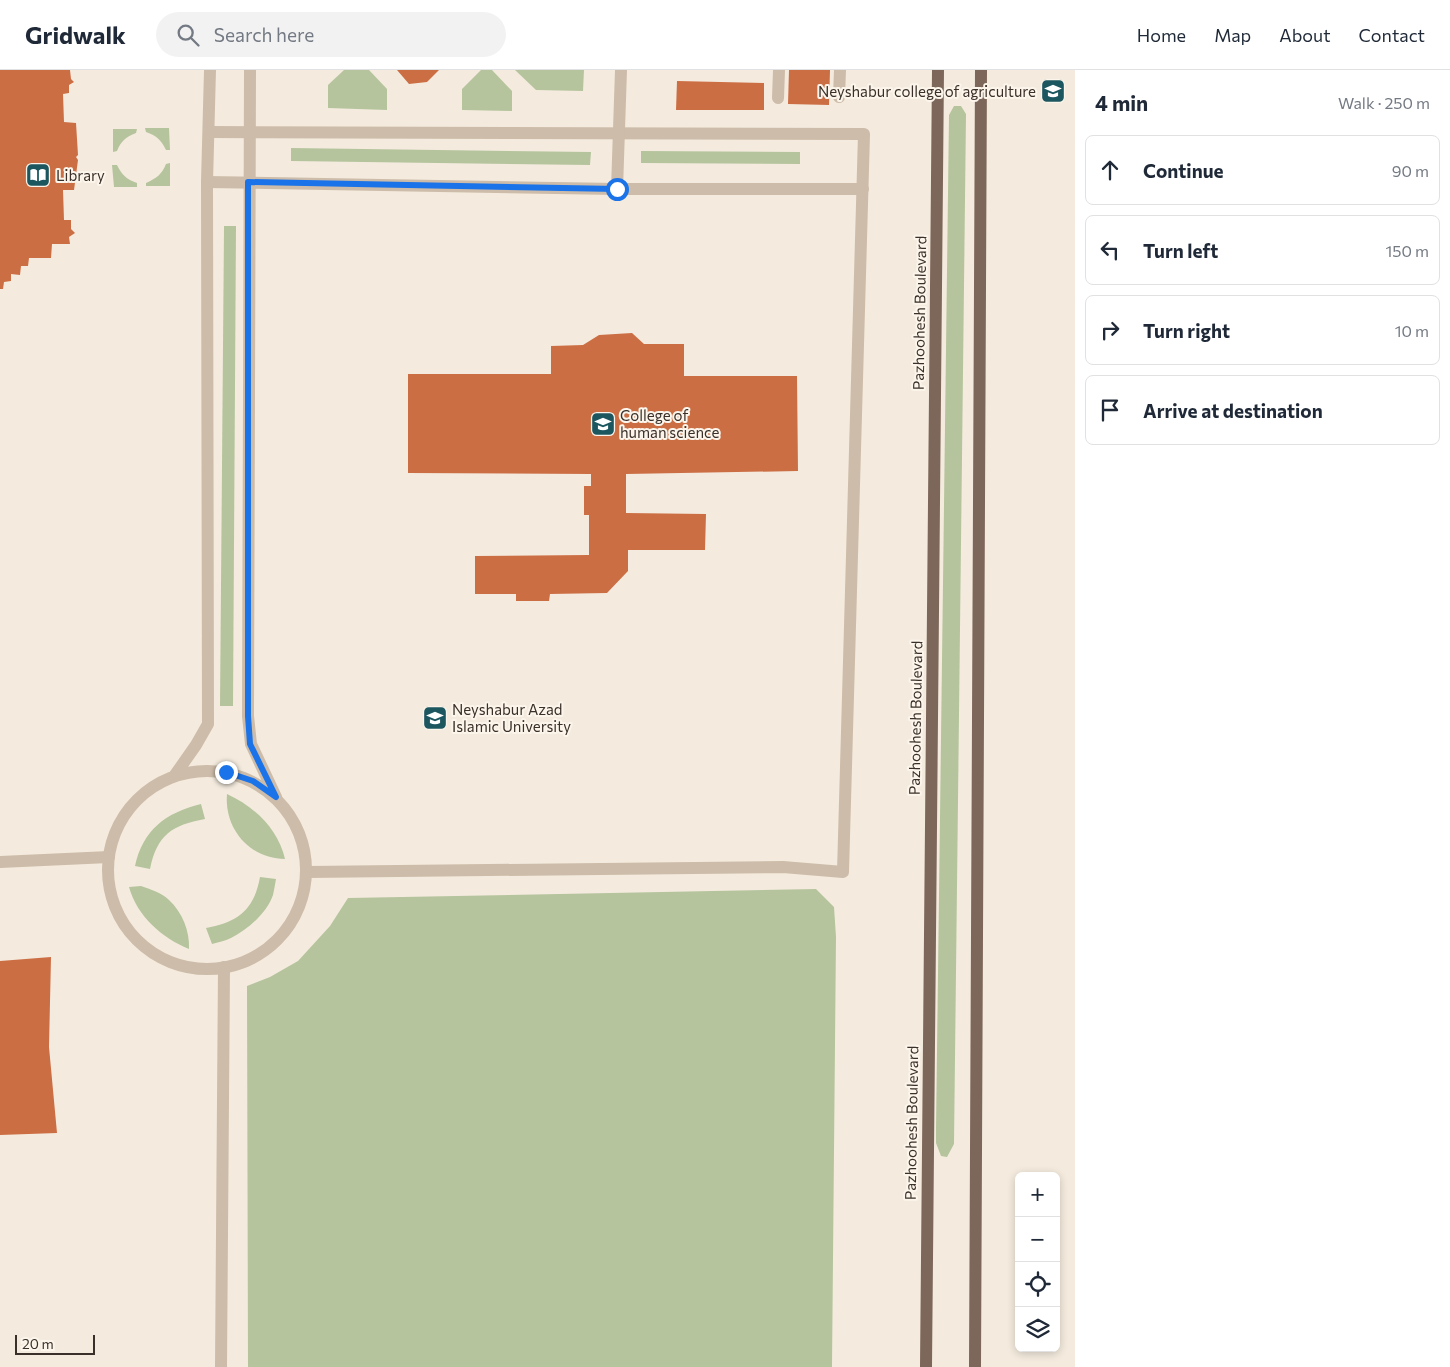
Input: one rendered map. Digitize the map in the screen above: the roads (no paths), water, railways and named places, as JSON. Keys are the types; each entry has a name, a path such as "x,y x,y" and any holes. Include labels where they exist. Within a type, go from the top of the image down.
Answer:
{"main road":[{"name":"Pazhoohesh Boulevard","path":"926,1367 938,70"},
{"path":"975,1367 981,70"}],"lane":[{"path":"175,776 208,724 207,182 210,70"},
{"path":"250,70 248,182 248,716 250,744 276,797 291,815 303,841 307,872 302,902 293,922 277,941 249,961 211,970 187,968 155,956 134,939 117,915 108,883 110,846 123,815 147,790 175,776 205,770 226,772 253,781 276,797"},
{"path":"617,189 621,70"},
{"path":"778,98 779,70"},
{"path":"839,97 840,70"},
{"path":"209,132 864,134 864,189 843,872 783,868 307,872"},
{"path":"207,182 617,189 864,189"},
{"path":"0,862 109,858"},
{"path":"221,1367 224,967"}],"place":[{"name":"Neyshabur college of agriculture","path":"1053,91"},
{"name":"Library","path":"38,175"},
{"name":"College of human science","path":"603,424"},
{"name":"Neyshabur Azad Islamic University","path":"435,718"}]}
